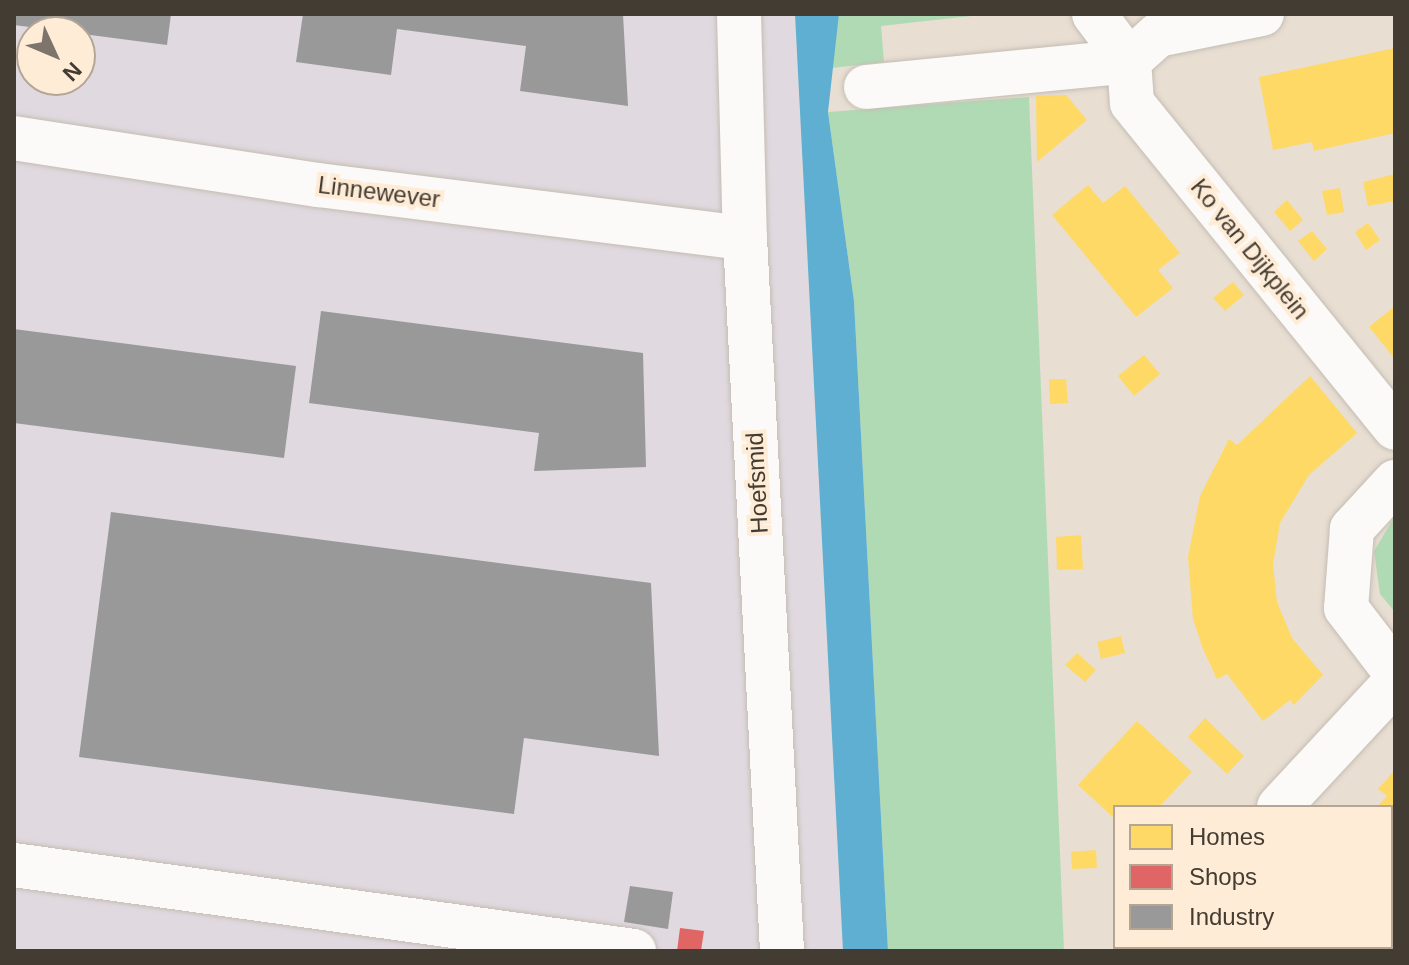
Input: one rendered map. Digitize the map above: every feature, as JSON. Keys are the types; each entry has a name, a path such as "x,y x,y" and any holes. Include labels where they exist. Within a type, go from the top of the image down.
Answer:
{"street":[{"name":"Hoefsmid","path":"739,14 745,238 782,951"},
{"path":"1094,14 1129,61"},
{"path":"866,87 1129,61 1158,35 1262,14"},
{"name":"Ko van Dijkplein","path":"1129,61 1132,103 1395,428"},
{"name":"Linnewever","path":"14,138 318,185 745,238"},
{"path":"1395,482 1352,529 1346,608 1395,672"},
{"path":"1281,805 1395,682"},
{"path":"14,865 634,951"}],"shaded area":[{"path":"14,14 795,14 843,951 14,951"}],"green space":[{"path":"839,14 989,14 881,26 884,62 832,68"},
{"path":"1029,97 1064,951 888,951 854,301 828,112"},
{"path":"1395,516 1395,612 1380,594 1374,551"}],"water":[{"path":"795,14 839,14 828,112 854,301 888,951 843,951"}],"building: Homes":[{"path":"1395,48 1395,133 1314,151 1312,142 1273,150 1259,77"},
{"path":"1066,95 1087,120 1037,162 1036,96"},
{"path":"1395,174 1395,201 1368,206 1363,182"},
{"path":"1088,185 1103,203 1125,186 1180,253 1158,270 1173,288 1136,317 1052,215"},
{"path":"1340,188 1344,212 1327,215 1322,191"},
{"path":"1287,200 1303,220 1290,231 1274,212"},
{"path":"1368,223 1380,240 1366,250 1355,232"},
{"path":"1312,231 1327,249 1314,261 1298,241"},
{"path":"1233,282 1244,295 1225,311 1213,298"},
{"path":"1395,306 1395,359 1369,327"},
{"path":"1144,355 1160,374 1134,396 1118,376"},
{"path":"1310,376 1357,433 1309,475 1280,523 1273,564 1277,602 1292,638 1323,675 1294,705 1290,700 1263,721 1227,674 1217,679 1203,649 1193,619 1188,557 1200,496 1229,439 1237,445"},
{"path":"1049,379 1066,379 1068,403 1050,404"},
{"path":"1081,535 1083,569 1057,570 1056,537"},
{"path":"1121,636 1125,653 1101,659 1097,642"},
{"path":"1077,653 1096,670 1085,682 1065,665"},
{"path":"1205,718 1244,756 1227,774 1188,737"},
{"path":"1137,721 1192,772 1161,805 1113,805 1113,817 1078,785"},
{"path":"1395,770 1393,856 1393,805 1379,805 1387,796 1378,789"},
{"path":"1096,850 1097,868 1072,869 1071,852"},
{"path":"1393,917 1395,919 1395,951 1391,949"},
{"path":"1230,949 1280,949 1228,951"}],"building: Shops":[{"path":"680,928 704,931 701,951 677,951"}],"building: Industry":[{"path":"14,14 171,14 167,45 96,36 96,16 16,16 14,25"},
{"path":"303,14 623,14 628,106 520,91 526,46 397,29 391,75 296,62"},
{"path":"321,311 643,353 646,467 534,471 539,433 309,403"},
{"path":"14,329 296,366 284,458 14,423"},
{"path":"111,512 651,583 659,756 524,738 514,814 79,757"},
{"path":"630,886 673,892 668,929 624,922"}]}
